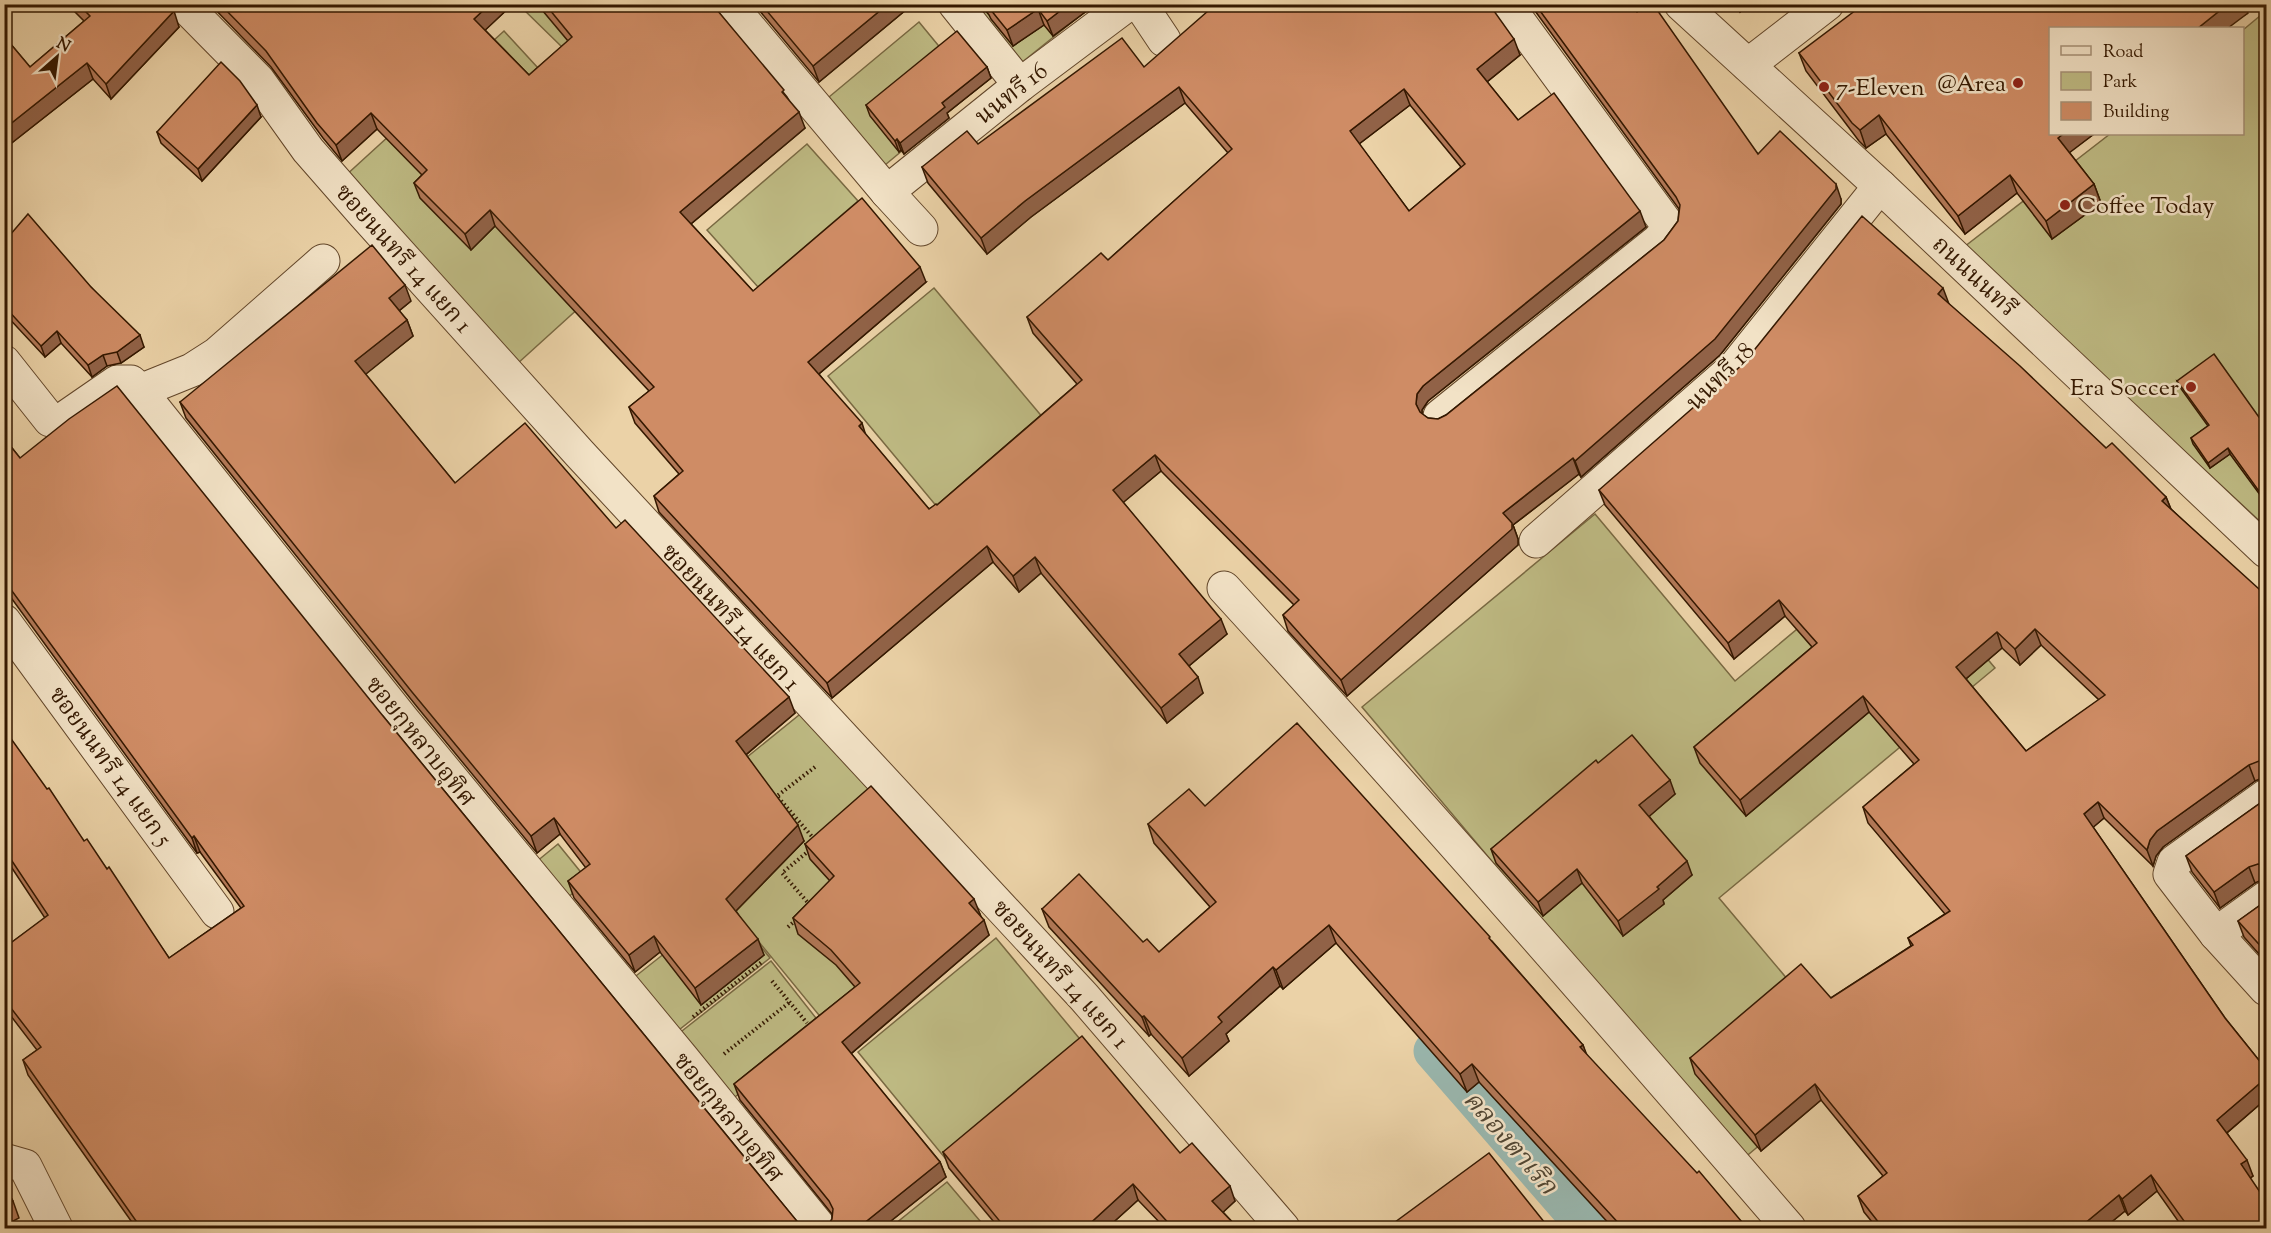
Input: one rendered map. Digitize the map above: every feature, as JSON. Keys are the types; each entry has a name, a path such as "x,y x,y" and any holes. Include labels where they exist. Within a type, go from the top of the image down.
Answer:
{"street":[{"name":"ซอยนนทรี 14 แยก 1","path":"183,4 258,80 308,150 580,454 1084,997 1283,1228"},
{"path":"729,4 892,188 921,229"},
{"path":"955,4 1020,85"},
{"name":"นนทรี 16","path":"892,188 1020,85 1128,4"},
{"path":"1140,4 1164,40"},
{"path":"1440,416 1665,233 1666,224 1506,4"},
{"name":"ถนนนนทรี","path":"1681,4 1880,186 2266,551"},
{"path":"1748,65 1827,4"},
{"name":"นนทรี 18","path":"1536,541 1734,368 1880,186"},
{"path":"4,362 45,416 59,422 117,382 131,382 140,391 192,370 217,354 323,261"},
{"name":"ซอยกุหลาบอุทิศ","path":"140,391 403,720 820,1228"},
{"path":"1224,588 1329,703 1617,1029 1789,1228"},
{"name":"ซอยนนทรี 14 แยก 5","path":"4,621 217,912"},
{"path":"2266,796 2174,862 2170,874 2216,934 2266,989"},
{"path":"2216,934 2266,898"},
{"path":"4,1160 25,1166 56,1228"}],"path":[{"path":"788,927 812,908 782,873 818,843 777,796 815,767"},
{"path":"690,1018 763,961"},
{"path":"772,981 807,1023"},
{"path":"717,1059 790,1002"}],"green space":[{"path":"519,5 606,5 563,48"},
{"path":"975,5 1072,5 1081,15 1021,63"},
{"name":"Era Soccer","path":"2261,15 2266,22 2266,527 1964,247 2109,135 2244,135 2244,29"},
{"path":"919,22 975,90 885,165 829,97"},
{"path":"504,31 677,219 517,364 344,177"},
{"path":"807,144 858,201 758,287 707,230"},
{"path":"934,288 1044,419 938,508 828,376"},
{"path":"1595,514 1735,681 1894,548 1995,668 1719,898 1858,1063 1743,1159 1362,707"},
{"path":"804,711 987,931 846,1048 663,825"},
{"path":"558,844 588,881 567,898 536,862"},
{"path":"727,904 770,958 670,1037 627,983"},
{"path":"996,938 1084,1044 945,1158 858,1052"},
{"path":"771,961 823,1027 726,1104 673,1038"},
{"path":"947,1182 986,1228 890,1228"}],"building":[{"path":"78,4 168,4 174,11 106,84 87,63 4,129 4,36 30,67 90,16"},
{"path":"220,4 490,4 474,19 529,75 572,37 545,4 712,4 784,90 782,92 799,112 680,212 753,291 862,198 920,267 808,362 862,423 859,426 929,509 937,505 1082,380 1027,317 1101,253 1108,260 1232,149 1179,87 1025,201 981,238 922,167 967,131 978,144 1122,38 1144,67 1216,4 1489,4 1514,39 1477,69 1518,120 1554,93 1640,211 1423,386 1417,394 1416,404 1420,412 1428,418 1438,419 1446,415 1664,240 1678,221 1680,205 1676,197 1535,4 1630,4 1637,12 1648,4 1653,4 1758,154 1780,131 1836,184 1836,189 1715,339 1575,461 1573,458 1503,513 1512,523 1512,529 1341,680 1283,615 1299,600 1155,455 1113,490 1221,619 1179,654 1198,677 1161,708 1035,557 1013,576 987,546 827,683 654,496 683,471 629,407 654,387 490,210 465,234 414,183 427,170 371,113 336,145 317,123 266,51","holes":["1404,89 1465,164 1409,211 1350,131"]},
{"path":"761,4 888,4 813,66"},
{"path":"986,4 1069,4 1047,21 1038,9 1007,30"},
{"path":"1864,4 2228,4 2199,27 2049,27 2049,135 2062,135 2058,138 2094,184 2046,221 2010,175 1958,216 1879,115 1860,130 1852,123 1799,53"},
{"path":"957,31 987,67 942,103 945,107 900,143 897,139 895,141 866,105"},
{"path":"221,62 240,81 257,105 198,169 157,132"},
{"path":"28,214 91,287 140,335 117,352 103,355 88,365 57,331 41,346 4,306 4,242"},
{"path":"1862,216 1943,288 1938,294 2020,366 2106,448 2112,443 2166,497 2162,501 2259,589 2266,599 2266,763 2259,761 2249,765 2157,831 2150,840 2147,850 2098,802 2084,814 2225,1018 2266,1069 2266,1078 2217,1120 2247,1160 2241,1164 2266,1201 2266,1228 2183,1228 2187,1225 2151,1175 2122,1199 2119,1195 2079,1228 1883,1228 1858,1196 1887,1173 1815,1084 1755,1135 1690,1058 1801,964 1831,998 1913,945 1908,938 1950,911 1863,807 1919,760 1863,696 1740,800 1694,747 1817,643 1779,600 1728,643 1599,490 1743,364","holes":["2035,629 2105,695 2026,751 1956,667 1997,632 2015,649"]},
{"path":"372,245 405,285 389,298 407,320 355,361 455,483 525,423 616,528 625,520 789,697 736,741 798,825 726,899 758,939 695,988 654,936 629,955 568,881 590,864 554,818 531,836 412,692 180,402"},
{"path":"2214,354 2266,427 2266,501 2228,448 2208,463 2191,438 2209,425 2177,381"},
{"path":"117,386 383,716 800,1225 806,1228 141,1228 23,1060 41,1047 4,999 4,948 48,915 4,849 4,735 7,733 47,789 49,788 84,841 87,839 107,869 109,867 169,958 244,906 4,580 4,438 20,458 69,419"},
{"path":"1297,723 1490,937 1583,1045 1580,1047 1697,1173 1699,1171 1747,1228 1623,1228 1472,1064 1460,1074 1329,925 1276,970 1273,967 1218,1017 1222,1022 1182,1058 1042,909 1079,874 1143,942 1147,939 1159,952 1216,902 1148,824 1189,789 1205,806"},
{"path":"1632,735 1670,780 1639,805 1687,861 1657,887 1659,889 1618,921 1577,869 1538,902 1491,849 1596,760 1598,763"},
{"path":"871,786 974,899 969,903 984,920 842,1042 940,1162 858,1228 823,1228 827,1227 832,1219 833,1209 829,1201 734,1084 860,983 831,950 793,918 834,876 805,844"},
{"path":"2266,799 2266,865 2258,864 2249,867 2214,892 2186,856"},
{"path":"2266,901 2266,952 2238,921"},
{"path":"1082,1036 1180,1153 1192,1143 1230,1186 1212,1201 1238,1228 1173,1228 1133,1184 1085,1228 999,1228 1003,1225 943,1152"},
{"path":"1489,1153 1549,1228 1387,1228"},
{"path":"4,1186 13,1201 4,1206"}],"waterway":[{"name":"คลองตาเริก","path":"1433,1051 1587,1228"}],"place":[{"name":"@Area","path":"2018,83"},
{"name":"7-Eleven","path":"1824,87"},
{"name":"Coffee Today","path":"2065,205"},
{"name":"Era Soccer","path":"2191,387"}]}
